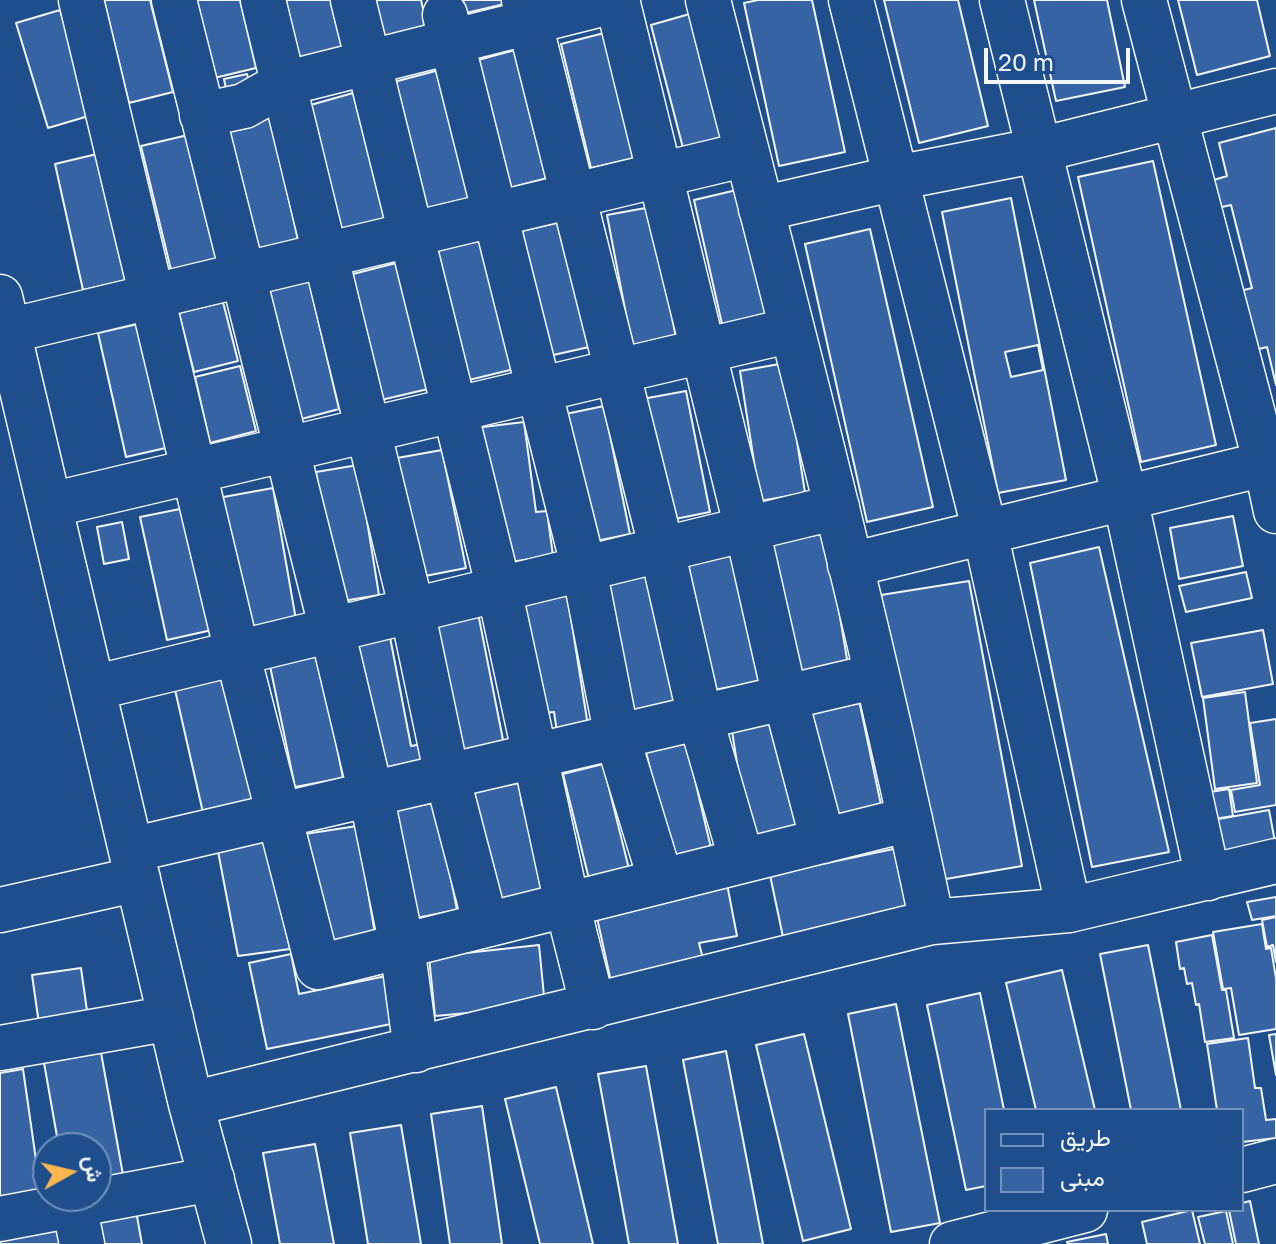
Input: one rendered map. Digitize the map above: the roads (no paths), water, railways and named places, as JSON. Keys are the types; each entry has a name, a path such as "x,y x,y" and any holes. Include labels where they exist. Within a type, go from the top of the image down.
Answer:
{"street":[{"path":"81,0 237,652 318,967 910,819"},
{"path":"174,0 371,794 402,946 416,1050"},
{"path":"263,0 412,610 447,776 486,925"},
{"path":"353,0 499,589 567,904 593,1007"},
{"path":"202,115 244,106 283,84 368,64 448,29 526,11 617,0 747,529 785,697 823,841"},
{"path":"708,0 837,507 932,922"},
{"path":"851,0 985,532 1069,910"},
{"path":"1002,0 1125,498 1208,878"},
{"path":"1144,0 1271,462 1276,511"},
{"path":"526,11 662,550 700,717 742,861"},
{"path":"448,29 584,569 617,737 661,881"},
{"path":"761,209 1039,150 1276,91"},
{"path":"229,1244 191,1104 4,314 152,296 747,154"},
{"path":"50,505 792,330"},
{"path":"850,565 1271,462"},
{"path":"93,688 837,507"},
{"path":"0,910 278,815 877,676"},
{"path":"191,1104 932,922 1069,910 1276,861"},
{"path":"0,1048 171,1018"},
{"path":"1244,1169 1276,1161"},
{"path":"0,1219 78,1224 212,1179"},
{"path":"952,1244 1077,1212"}]}
